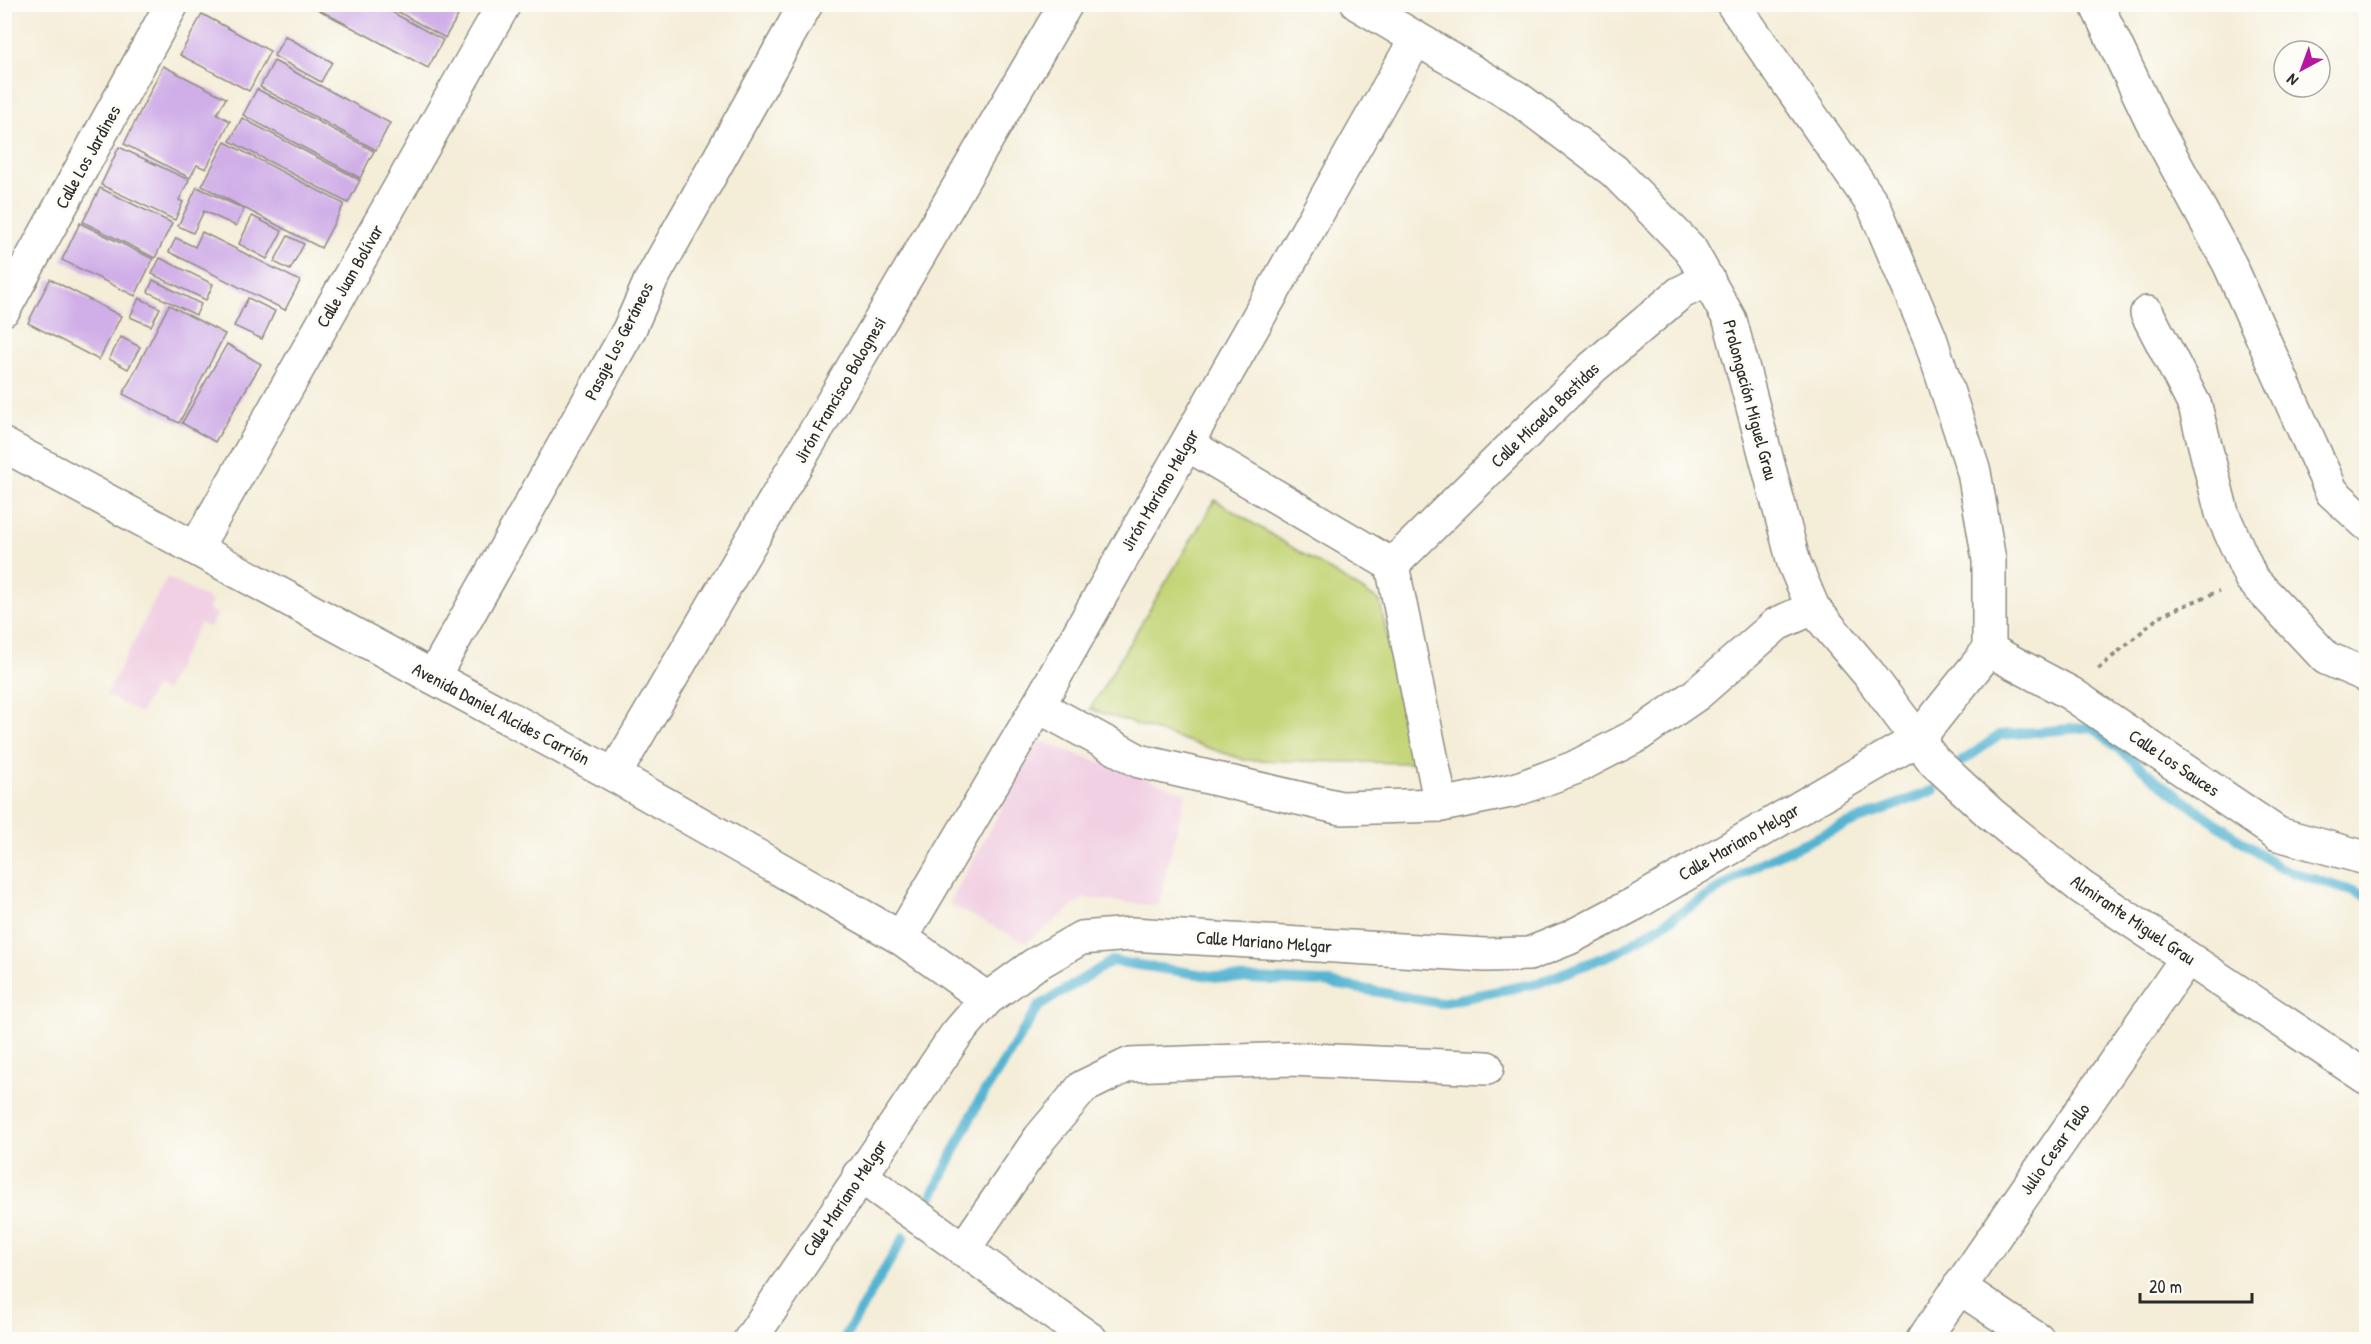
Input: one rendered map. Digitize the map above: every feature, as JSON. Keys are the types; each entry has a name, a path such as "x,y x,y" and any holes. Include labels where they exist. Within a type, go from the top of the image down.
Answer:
{"street":[{"name":"Calle Los Jardines","path":"4,309 172,4"},
{"name":"Calle Juan Bolívar","path":"196,548 504,4"},
{"name":"Pasaje Los Geráneos","path":"433,677 629,330 650,282 806,4"},
{"name":"Jirón Francisco Bolognesi","path":"614,775 1066,4"},
{"name":"Prolongación Miguel Grau","path":"1358,4 1517,98 1614,171 1690,249 1730,320 1794,563 1813,608 1918,739"},
{"path":"1733,4 1874,206 1930,338 1974,472 1989,560 1989,650 1918,739"},
{"path":"2096,4 2152,121 2230,265 2332,492 2367,523"},
{"name":"Jirón Mariano Melgar","path":"901,938 1038,706 1416,39"},
{"name":"Calle Micaela Bastidas","path":"1392,565 1592,368 1680,293 1708,279"},
{"path":"2147,313 2195,406 2222,513 2251,578 2326,658 2367,675"},
{"path":"1186,444 1392,565 1441,805"},
{"name":"Avenida Daniel Alcides Carrión","path":"4,445 614,775 901,938 987,999"},
{"path":"1038,706 1139,761 1341,808 1441,805 1515,790 1574,768 1638,735 1697,694 1778,624 1813,608"},
{"name":"Calle Los Sauces","path":"1989,650 2070,693 2278,834 2367,858"},
{"name":"Almirante Miguel Grau","path":"1918,739 1934,761 1991,814 2081,887 2367,1077"},
{"name":"Calle Mariano Melgar","path":"750,1340 956,1035 987,999 1034,965 1081,938 1121,934 1485,955 1528,954 1569,938 1636,903 1918,739"},
{"name":"Julio Cesar Tello","path":"1923,1340 2187,958"},
{"path":"963,1250 1040,1138 1083,1087 1128,1065 1290,1059 1487,1068"},
{"path":"860,1174 1091,1340"},
{"path":"1959,1287 2038,1340"}],"path":[{"path":"2070,693 2160,616 2251,578"}],"shaded area":[{"path":"167,577 212,601 208,609 217,614 210,628 200,623 165,691 154,686 141,713 106,695"},
{"path":"1039,741 1186,793 1158,906 1084,898 1026,943 949,904"}],"green space":[{"path":"1215,500 1380,601 1412,763 1245,760 1090,709"}],"building":[{"path":"308,4 377,4 443,40 428,68"},
{"path":"384,4 453,4 462,9 445,38"},
{"path":"202,14 270,51 249,91 180,55"},
{"path":"285,36 332,62 321,82 274,56"},
{"path":"274,61 390,123 376,150 260,87"},
{"path":"163,66 226,98 217,114 230,121 206,169 197,165 190,178 124,144"},
{"path":"257,89 374,151 360,178 243,115"},
{"path":"242,118 360,180 348,203 230,141"},
{"path":"225,142 344,204 321,248 202,186"},
{"path":"119,147 189,180 179,200 183,202 175,220 101,185"},
{"path":"197,187 244,209 236,226 204,211 193,233 178,226"},
{"path":"100,188 172,223 155,258 83,222"},
{"path":"252,216 282,231 267,259 239,244"},
{"path":"80,223 153,259 135,296 62,260"},
{"path":"202,232 300,281 285,310 169,252 176,238 195,247"},
{"path":"288,236 304,244 290,270 274,262"},
{"path":"160,258 213,284 206,300 152,274"},
{"path":"50,279 121,316 99,360 28,323"},
{"path":"153,280 201,304 196,315 148,292"},
{"path":"139,298 160,308 151,326 130,317"},
{"path":"248,298 275,311 262,339 234,326"},
{"path":"169,305 225,334 179,423 123,394"},
{"path":"121,337 140,347 128,369 109,359"},
{"path":"227,344 261,364 215,442 182,423"}],"waterway":[{"path":"1961,762 2000,735 2093,727 2161,784 2280,868 2366,896"},
{"path":"929,1202 978,1103 1039,1006 1112,961 1224,978 1323,982 1440,1003 1538,983 1620,951 1760,863 1840,827 1934,790"},
{"path":"843,1340 904,1237"}]}
